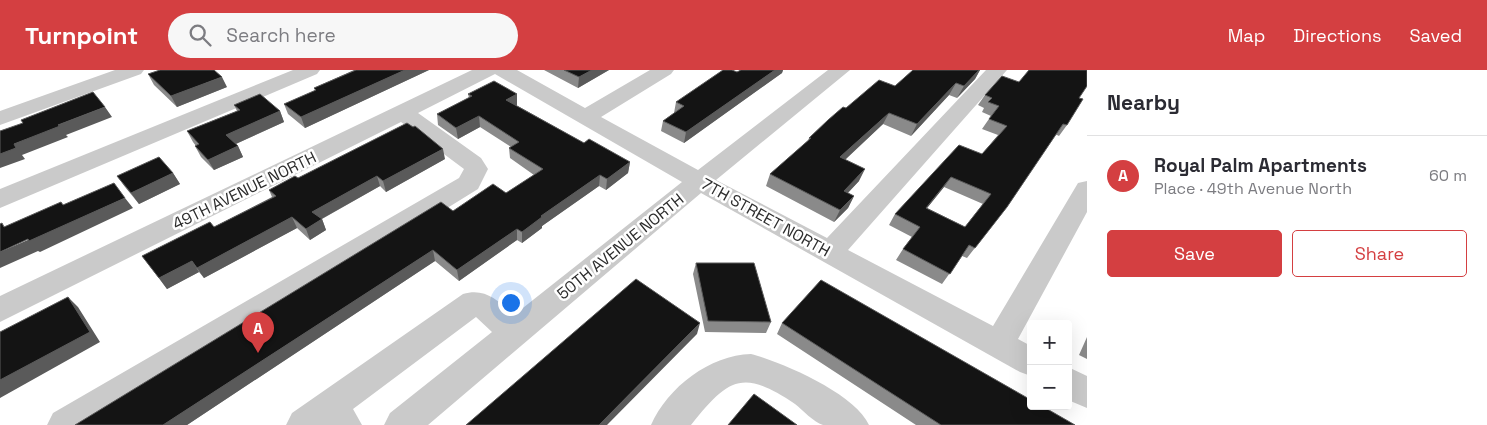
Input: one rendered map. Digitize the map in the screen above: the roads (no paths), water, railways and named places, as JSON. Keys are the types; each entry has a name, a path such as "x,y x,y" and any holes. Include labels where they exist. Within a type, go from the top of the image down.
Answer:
{"street":[{"path":"0,118 134,70"},
{"path":"0,199 310,70"},
{"name":"49TH AVENUE NORTH","path":"0,310 488,70"},
{"name":"7TH STREET NORTH","path":"502,70 699,181 1027,360"},
{"path":"585,117 664,70"},
{"name":"50TH AVENUE NORTH","path":"402,425 699,181 840,70"},
{"path":"830,252 997,70"},
{"path":"65,425 469,183 476,169 473,163 402,112"},
{"path":"999,344 1087,189"},
{"path":"326,419 474,302 483,305 514,333"},
{"path":"669,425 703,388 719,374 741,368 766,370 851,425"},
{"path":"1072,384 1087,393"}],"place":[{"name":"Royal Palm Apartments","path":"258,353"}]}
